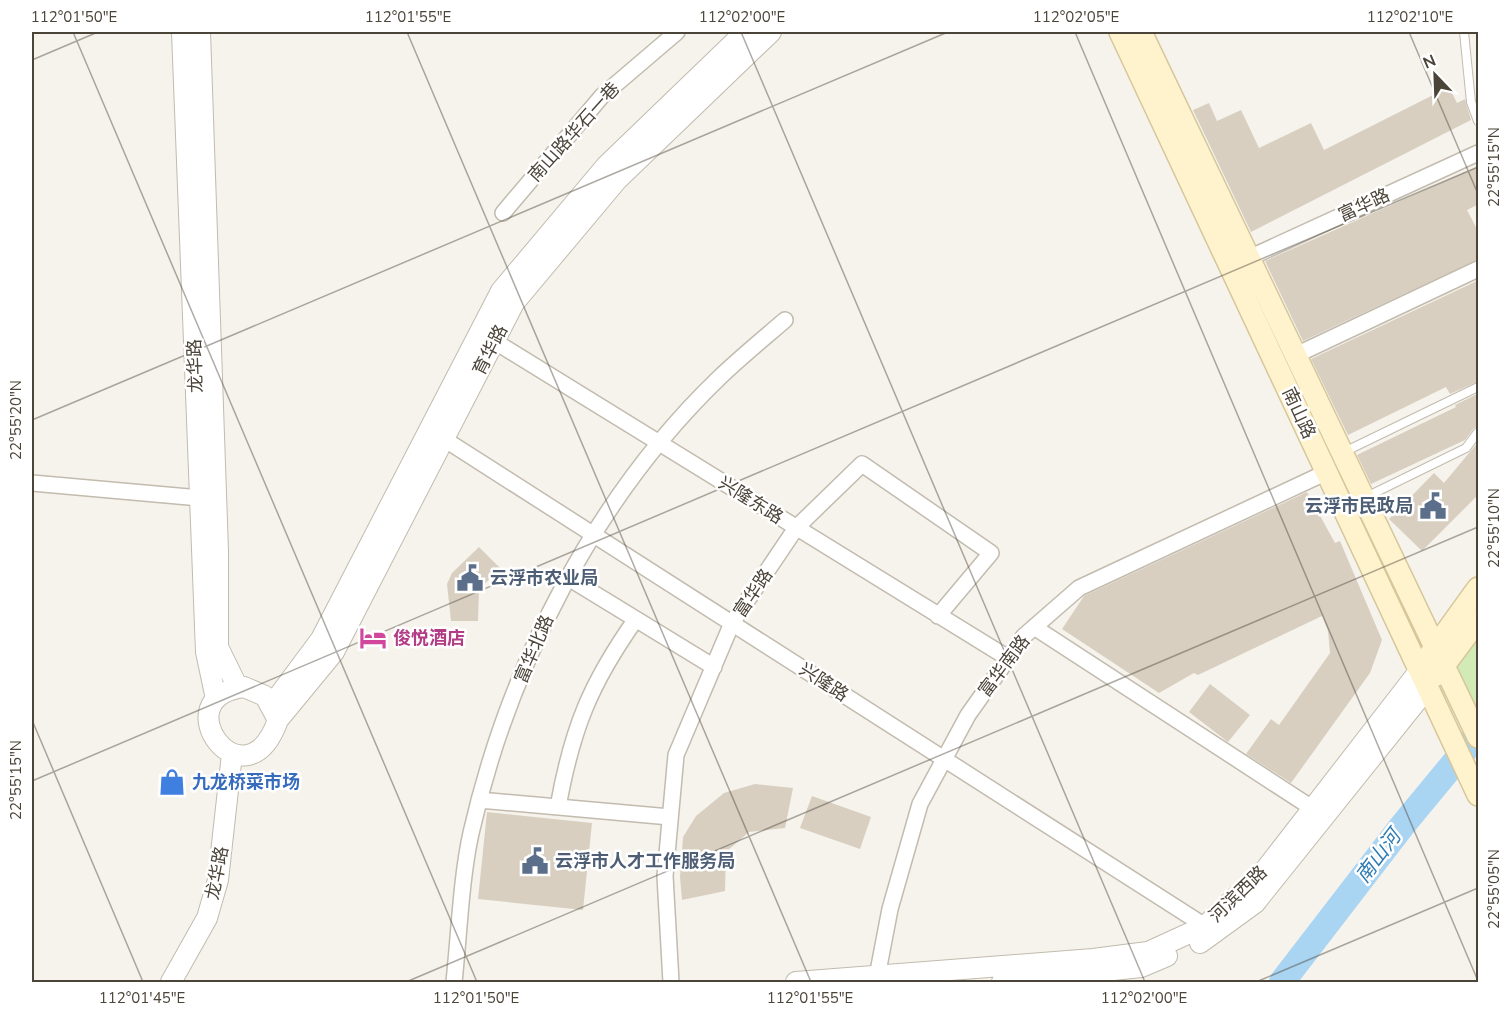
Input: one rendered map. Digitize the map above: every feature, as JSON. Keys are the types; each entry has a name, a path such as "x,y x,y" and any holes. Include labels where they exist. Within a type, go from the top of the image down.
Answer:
{"main road":[{"name":"南山路","path":"1120,32 1479,795"},
{"name":"南山路","path":"1141,32 1479,737"},
{"name":"河滨西路","path":"1424,679 1436,646 1479,588"},
{"name":"河滨西路","path":"1424,679 1445,665 1479,620"}],"street":[{"name":"龙华路","path":"171,982 207,918 218,880 232,754 218,746 210,733 209,715 216,699 206,652 182,32"},
{"name":"龙华路","path":"200,32 218,539 218,647 238,688"},
{"name":"南山路华石一巷","path":"503,213 602,96 677,32"},
{"name":"育华路","path":"275,712 321,639 501,291 606,166 745,32"},
{"name":"育华路","path":"275,712 334,652 514,303 617,180 771,32"},
{"name":"富华路","path":"1249,258 1479,153"},
{"path":"1296,355 1479,269"},
{"name":"富华北路","path":"454,982 470,836 493,747 567,577 592,534 660,444 719,378 785,320"},
{"name":"兴隆东路","path":"494,341 1008,658"},
{"name":"兴隆路","path":"444,439 1205,926"},
{"name":"富华路","path":"672,982 665,876 676,755 732,623 796,528 862,464 991,553 938,615"},
{"name":"富华南路","path":"876,980 890,909 920,804 968,715 1024,636 1079,588 1327,472"},
{"path":"32,483 200,498"},
{"path":"567,577 714,667"},
{"path":"558,807 566,759 583,710 606,662 636,620"},
{"path":"1034,627 1312,808"},
{"name":"河滨西路","path":"796,982 876,980 1093,960 1148,952 1205,926 1265,870 1312,808 1424,679"},
{"name":"河滨西路","path":"1002,982 1141,968 1207,939 1255,903 1424,679"},
{"path":"216,699 226,691 238,688 255,690 275,712 270,740 262,748 244,755 232,754"},
{"path":"479,800 670,817"}],"lane":[{"path":"1464,32 1470,102 1479,121"},
{"path":"1343,453 1479,387"},
{"path":"1364,498 1466,448 1479,432"}],"green space":[{"path":"1478,620 1478,737 1445,665"}],"building":[{"path":"1449,87 1457,103 1465,99 1471,120 1251,232 1193,110 1209,103 1217,121 1241,110 1259,148 1311,123 1324,150"},
{"path":"1479,166 1479,204 1467,210 1479,233 1479,259 1303,341 1265,261"},
{"path":"1479,280 1479,381 1450,394 1446,387 1348,435 1311,359"},
{"path":"1479,393 1479,426 1474,428 1465,440 1371,484 1357,455 1456,407 1455,405"},
{"path":"1479,441 1479,494 1422,551 1389,519 1434,473 1444,483"},
{"path":"1307,492 1335,543 1340,541 1382,640 1370,673 1291,783 1246,754 1271,719 1279,725 1330,653 1328,631 1322,616 1198,675 1194,673 1159,693 1062,629 1084,596"},
{"name":"云浮市农业局","path":"479,547 500,568 479,590 478,621 451,621 447,584 452,573"},
{"path":"1210,684 1250,715 1228,742 1189,712"},
{"path":"755,784 793,788 785,828 749,832 726,852 725,891 682,900 680,877 683,837 696,816 724,793"},
{"path":"812,796 871,817 860,849 800,828"},
{"name":"云浮市人才工作服务局","path":"487,812 592,823 583,910 478,899"}],"waterway":[{"name":"南山河","path":"1282,982 1402,826 1478,734"}],"place":[{"name":"云浮市民政局","path":"1433,506"},
{"name":"云浮市农业局","path":"470,578"},
{"name":"俊悦酒店","path":"373,638"},
{"name":"九龙桥菜市场","path":"172,782"},
{"name":"云浮市人才工作服务局","path":"535,861"}]}
